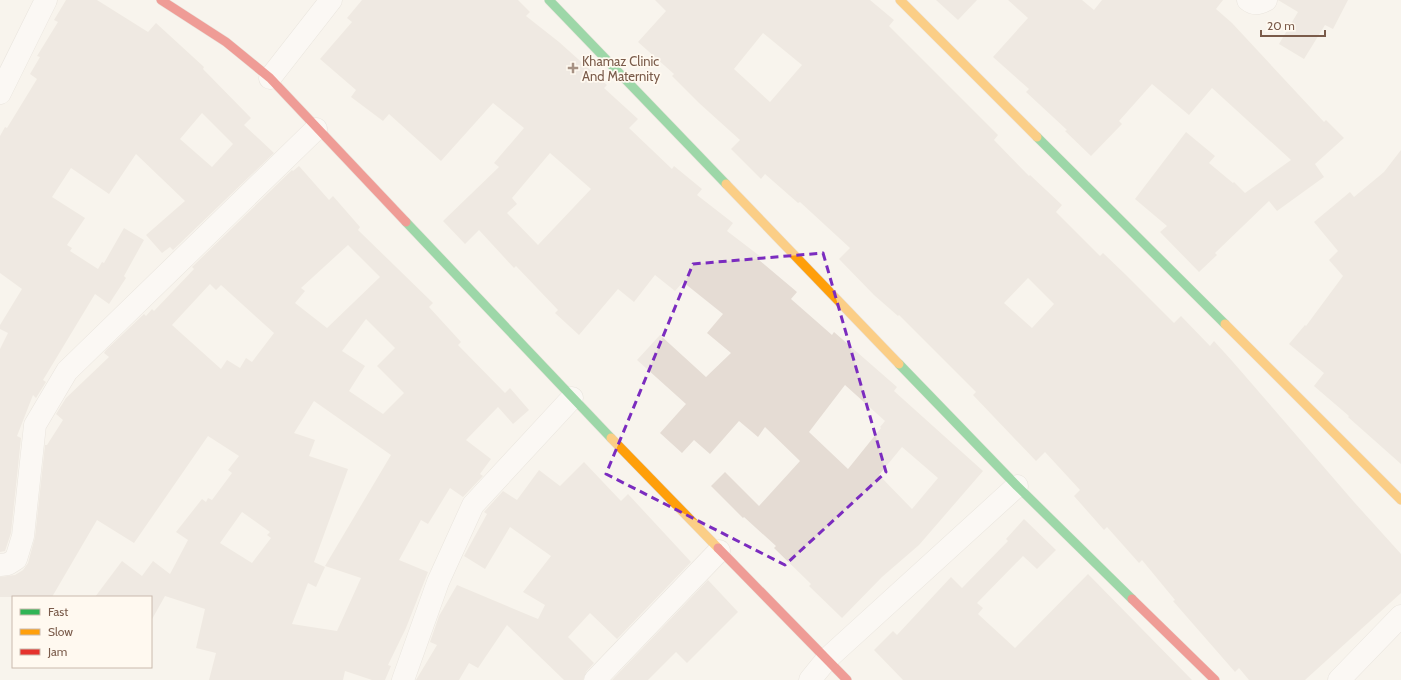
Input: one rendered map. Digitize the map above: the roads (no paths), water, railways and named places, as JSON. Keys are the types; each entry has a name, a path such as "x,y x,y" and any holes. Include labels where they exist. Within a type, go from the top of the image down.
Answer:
{"street":[{"path":"0,94 46,0"},
{"path":"161,0 226,42 270,78 316,129 572,398 719,551 847,680"},
{"path":"270,78 331,0"},
{"path":"549,0 1017,486 1215,680"},
{"path":"900,0 1401,500"},
{"path":"1248,0 1252,3 1259,4 1266,0"},
{"path":"0,565 8,564 16,559 22,542 27,512 35,426 67,372 316,129"},
{"path":"403,680 438,582 473,505 572,398"},
{"path":"810,680 827,659 1017,486"},
{"path":"594,680 719,551"},
{"path":"1339,680 1401,616"}],"place":[{"name":"Khamaz Clinic And Maternity","path":"573,68"}]}
